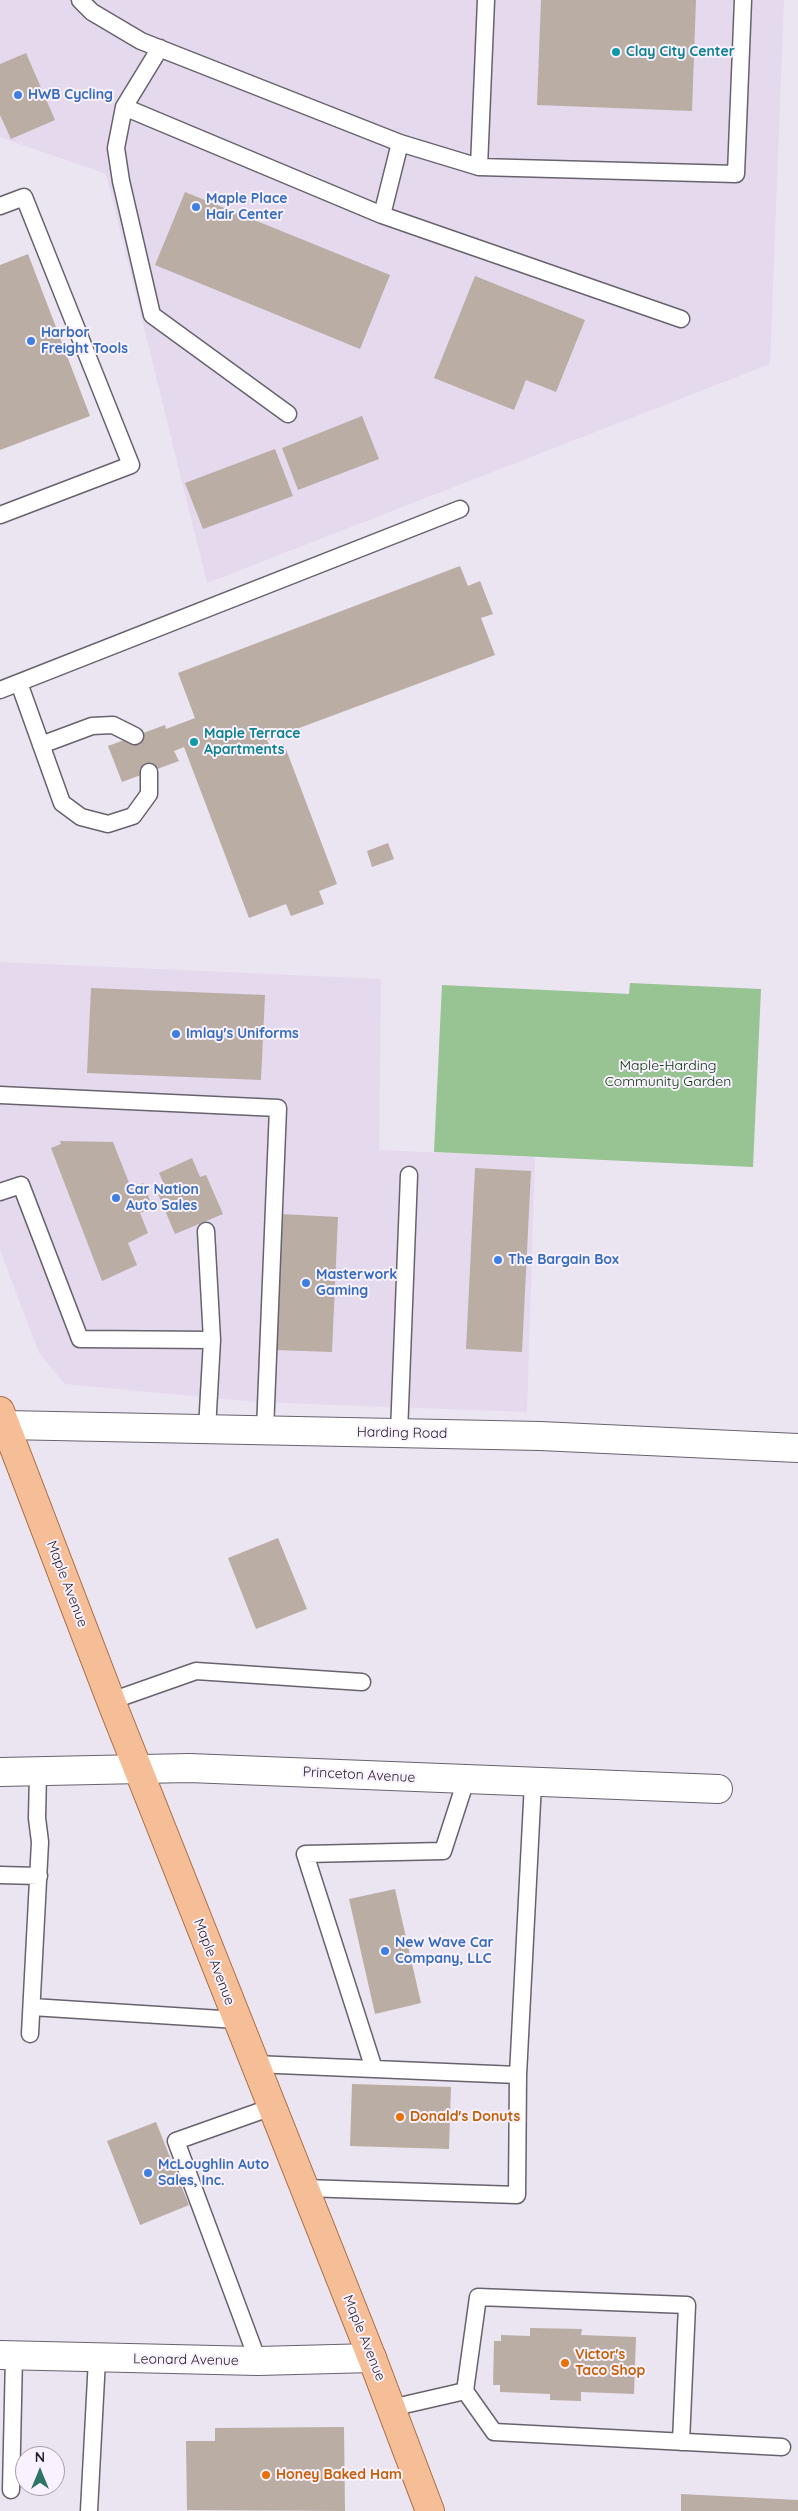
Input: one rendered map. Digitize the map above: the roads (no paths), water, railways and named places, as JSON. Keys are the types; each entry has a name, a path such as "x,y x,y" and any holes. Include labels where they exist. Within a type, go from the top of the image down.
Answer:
{"main road":[{"name":"Maple Avenue","path":"2,1420 254,2064 372,2358 430,2511"}],"street":[{"name":"Harding Road","path":"2,1420 207,1429 540,1436 798,1448"},
{"name":"Princeton Avenue","path":"0,1772 203,1768 533,1783 718,1789"},
{"name":"Leonard Avenue","path":"7,2356 258,2361 372,2358"}],"lane":[{"path":"80,0 92,12 141,41 400,143 479,167 736,174 743,0"},
{"path":"479,167 486,0"},
{"path":"160,48 124,107 116,148 121,181 152,315 288,414"},
{"path":"124,107 382,215 681,319"},
{"path":"382,215 400,143"},
{"path":"0,206 24,197 131,465 0,515"},
{"path":"0,690 460,509"},
{"path":"19,683 62,803 81,817 108,824 132,816 149,794 149,772"},
{"path":"41,745 92,726 112,725 135,736"},
{"path":"0,1094 278,1108 265,1430"},
{"path":"399,1433 409,1174"},
{"path":"0,1192 21,1185 80,1339 212,1340"},
{"path":"206,1231 212,1340 207,1429"},
{"path":"111,1700 196,1671 362,1682"},
{"path":"30,2034 39,1876 38,1772"},
{"path":"374,2069 305,1854 443,1851 466,1780"},
{"path":"304,2188 517,2194 518,2075 533,1783"},
{"path":"0,1875 39,1876"},
{"path":"32,2007 237,2020"},
{"path":"254,2064 518,2075"},
{"path":"258,2361 176,2141 272,2107"},
{"path":"682,2442 687,2304 478,2297 465,2391 494,2432 682,2442 782,2447"},
{"path":"7,2356 11,2490"},
{"path":"89,2511 97,2359"},
{"path":"391,2408 465,2391"}],"place":[{"name":"Clay City Center","path":"616,52"},
{"name":"HWB Cycling","path":"18,95"},
{"name":"Maple Place Hair Center","path":"196,207"},
{"name":"Harbor Freight Tools","path":"31,341"},
{"name":"Maple Terrace Apartments","path":"194,742"},
{"name":"Imlay's Uniforms","path":"176,1034"},
{"name":"Car Nation Auto Sales","path":"116,1198"},
{"name":"The Bargain Box","path":"498,1260"},
{"name":"Masterwork Gaming","path":"306,1283"},
{"name":"New Wave Car Company, LLC","path":"385,1951"},
{"name":"Donald's Donuts","path":"400,2117"},
{"name":"McLoughlin Auto Sales, Inc.","path":"148,2173"},
{"name":"Victor's Taco Shop","path":"565,2363"},
{"name":"Honey Baked Ham","path":"266,2475"}],"park label":[{"name":"Maple-Harding Community Garden","path":"668,1074"}]}
